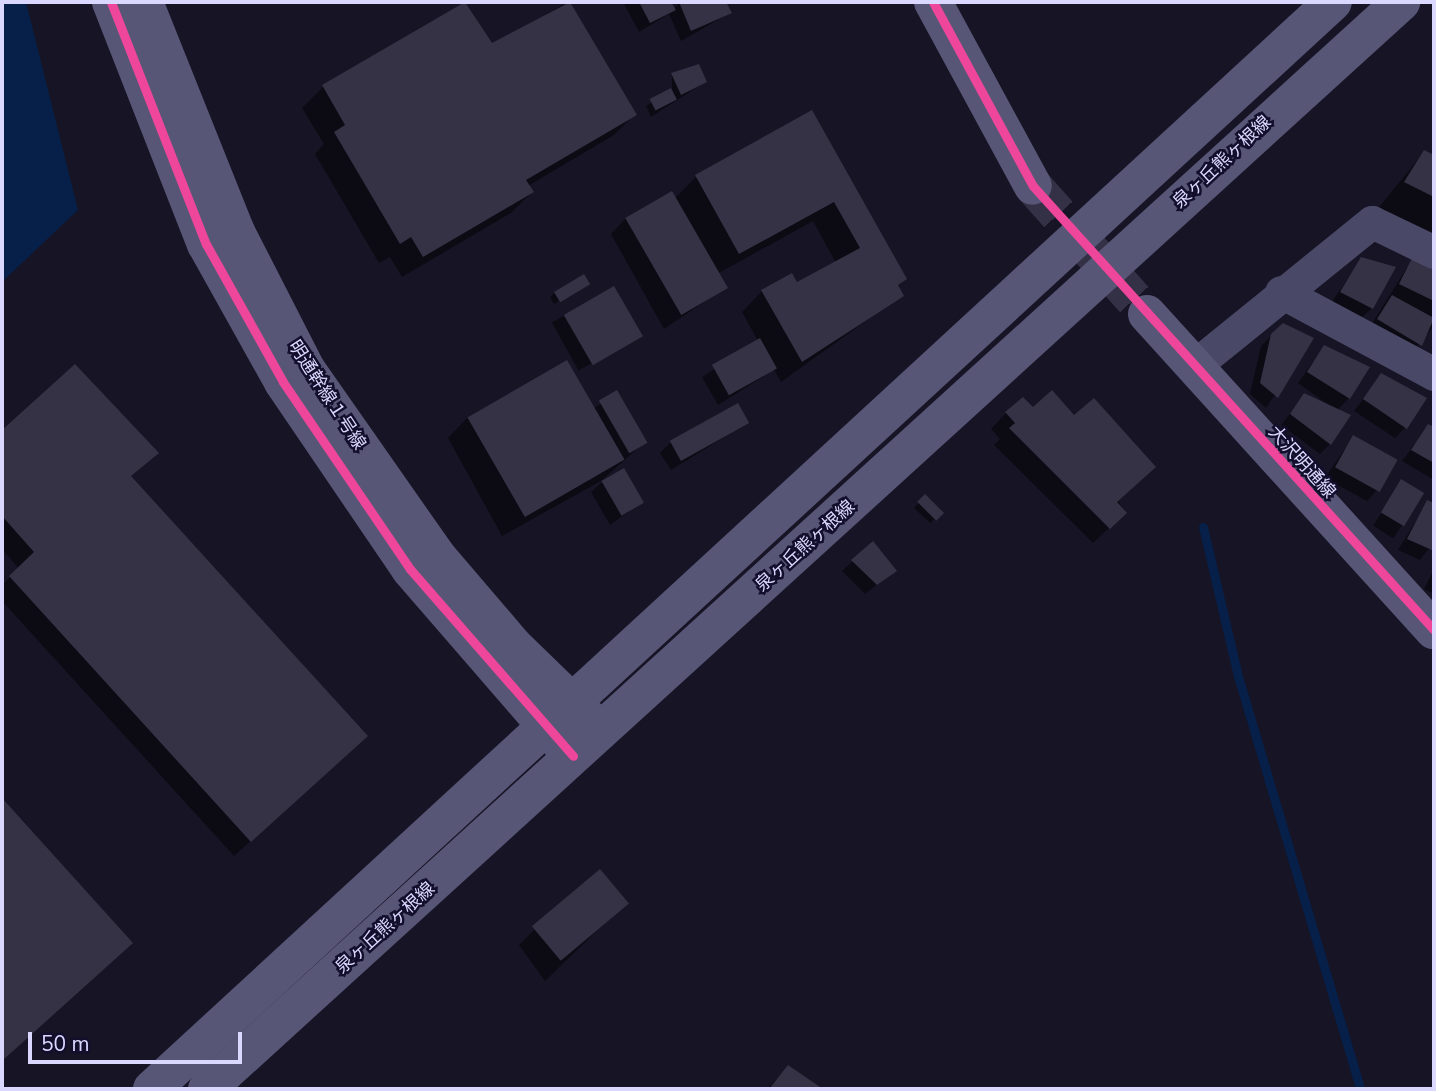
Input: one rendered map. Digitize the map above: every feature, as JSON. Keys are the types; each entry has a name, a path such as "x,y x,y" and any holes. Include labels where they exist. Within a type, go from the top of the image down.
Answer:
{"main road":[{"path":"111,2 206,244 283,382 410,569 560,716 573,756"},
{"name":"明通幹線１号線","path":"144,2 234,230 306,369 437,556 560,716 601,731"},
{"path":"933,2 1032,186"},
{"path":"152,1089 1334,2"},
{"name":"泉ヶ丘熊ヶ根線","path":"207,1089 1401,2"},
{"name":"大沢明通線","path":"1147,314 1434,630"}],"street":[{"path":"1194,366 1281,292 1372,222 1434,252"},
{"path":"1281,292 1434,374"}],"water":[{"path":"2,2 26,2 78,210 2,282"}],"building":[{"path":"465,2 492,43 570,2 637,115 526,180 534,192 423,257 411,237 400,244 334,132 345,125 322,85"},
{"path":"639,2 671,2 676,10 650,23"},
{"path":"679,2 726,2 732,13 691,31"},
{"path":"699,64 707,82 681,95 671,73"},
{"path":"671,88 677,100 656,110 650,99"},
{"path":"812,110 907,279 898,285 904,296 802,362 761,290 792,273 797,282 860,248 834,202 739,254 695,175"},
{"path":"1424,150 1434,155 1434,197 1404,182"},
{"path":"672,191 728,288 681,315 625,218"},
{"path":"1413,256 1434,266 1434,301 1399,284"},
{"path":"1361,257 1396,267 1373,309 1340,292"},
{"path":"584,274 590,284 560,302 554,292"},
{"path":"614,286 643,336 593,365 564,315"},
{"path":"1392,295 1434,318 1422,346 1377,319"},
{"path":"1283,323 1314,338 1278,398 1260,383 1271,334"},
{"path":"760,338 777,369 729,395 712,365"},
{"path":"1324,345 1370,367 1350,399 1307,372"},
{"path":"567,360 624,460 525,517 467,418"},
{"path":"75,364 159,453 131,476 368,736 251,842 9,576 34,552 2,516 2,430"},
{"path":"1381,373 1427,398 1407,429 1363,399"},
{"path":"617,390 648,443 629,453 599,401"},
{"path":"1052,390 1074,415 1094,398 1156,467 1117,502 1127,513 1110,529 1009,428 1015,423 1005,412 1023,397 1033,407"},
{"path":"1304,393 1351,415 1331,445 1290,414"},
{"path":"738,403 749,423 681,461 670,441"},
{"path":"1428,424 1434,427 1434,463 1411,450"},
{"path":"1353,435 1398,460 1380,492 1335,467"},
{"path":"624,468 644,503 621,516 601,481"},
{"path":"1401,479 1424,493 1404,526 1381,512"},
{"path":"925,494 944,513 936,521 917,502"},
{"path":"1427,500 1434,503 1432,550 1407,539"},
{"path":"873,541 897,571 877,585 851,560"},
{"path":"2,798 133,943 2,1061"},
{"path":"600,869 629,903 561,961 532,926"},
{"path":"788,1065 823,1089 769,1089"}],"waterway":[{"path":"1203,527 1238,676 1360,1089"}],"tunnel":[{"path":"1033,186 1147,314"}],"cycle path":[{"path":"111,2 206,244 283,382 410,569 573,756"},
{"path":"933,2 1033,186 1434,630"}]}
